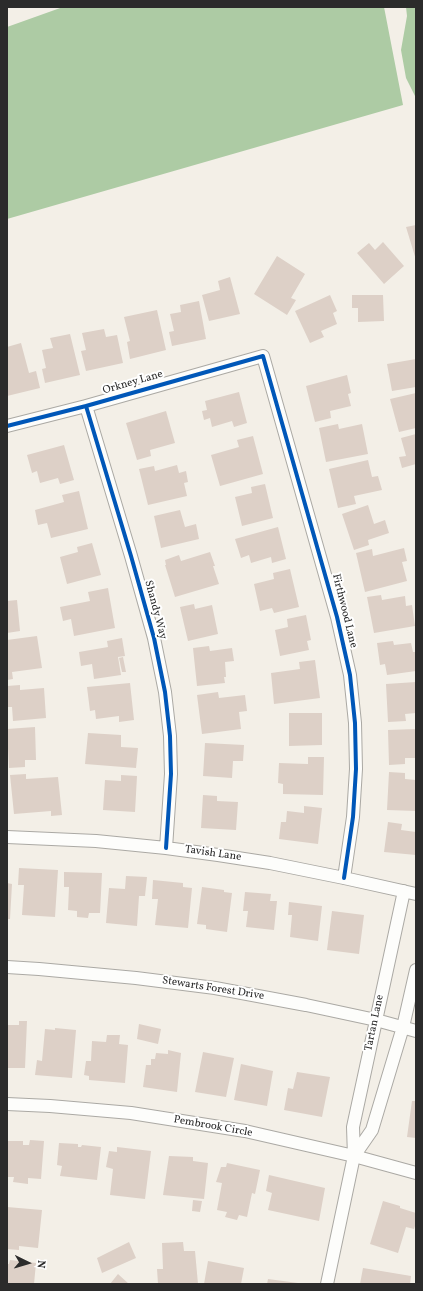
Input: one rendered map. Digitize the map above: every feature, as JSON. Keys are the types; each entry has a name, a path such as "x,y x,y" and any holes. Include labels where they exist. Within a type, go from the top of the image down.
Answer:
{"street":[{"name":"Orkney Lane","path":"7,426 86,406 263,356"},
{"name":"Firthwood Lane","path":"263,356 337,617 350,675 355,723 356,769 353,817 344,878"},
{"name":"Shandy Way","path":"86,406 154,638 164,692 170,736 171,774 166,848"},
{"name":"Tavish Lane","path":"7,837 96,841 166,848 270,863 410,893"},
{"name":"Tartan Lane","path":"327,1284 354,1156 353,1127 376,1020 410,893"},
{"name":"Stewarts Forest Drive","path":"7,967 136,978 215,988 376,1020 416,1032"},
{"name":"Tartan Lane","path":"354,1156 372,1130 402,1027 416,970"},
{"name":"Pembrook Circle","path":"7,1104 131,1113 245,1131 416,1172"}],"green space":[{"path":"63,7 384,7 403,105 7,219 7,27"},
{"path":"406,7 416,7 416,98 406,78 401,50 407,16"}],"building":[{"path":"416,225 416,260 406,227"},
{"path":"383,242 404,266 384,284 357,253 369,243 375,250"},
{"path":"277,256 305,274 291,298 296,300 287,315 254,294"},
{"path":"230,277 240,314 209,321 202,295 220,290 218,281"},
{"path":"330,295 337,311 333,313 337,324 321,331 324,337 310,343 295,311"},
{"path":"352,295 383,295 384,321 358,322 358,308 352,308"},
{"path":"199,301 206,339 172,346 169,332 174,331 170,314 181,312 180,305"},
{"path":"157,310 166,350 130,359 127,342 130,341 124,317"},
{"path":"104,329 106,337 117,335 123,363 86,371 81,351 86,350 82,333"},
{"path":"70,334 80,375 45,383 42,369 46,368 42,350 53,348 50,338"},
{"path":"21,343 29,373 36,371 40,388 7,396 7,347"},
{"path":"416,359 416,387 392,391 387,364"},
{"path":"347,375 351,393 348,394 351,406 330,411 331,418 315,422 306,386"},
{"path":"239,392 247,423 234,427 232,421 212,427 210,418 204,420 202,411 207,410 205,401"},
{"path":"416,393 416,428 399,432 390,399"},
{"path":"166,411 175,443 150,450 151,456 137,460 126,423"},
{"path":"338,424 339,429 362,424 368,454 326,462 319,428"},
{"path":"416,434 416,464 402,468 399,457 406,456 401,438"},
{"path":"253,436 263,474 220,486 211,455 239,447 237,440"},
{"path":"64,445 74,480 60,484 58,478 40,483 37,471 32,473 27,455"},
{"path":"368,460 372,477 378,476 382,490 354,496 356,504 338,508 329,469"},
{"path":"177,465 179,473 186,471 188,482 184,483 187,496 148,505 139,469 154,466 155,471"},
{"path":"265,484 273,518 242,526 235,497 252,493 251,487"},
{"path":"79,491 88,529 51,538 47,523 38,525 35,510 64,502 62,495"},
{"path":"368,505 374,524 385,520 389,533 368,540 369,545 354,550 342,514"},
{"path":"180,510 185,527 196,524 199,539 161,548 154,516"},
{"path":"278,527 286,559 272,563 271,557 251,563 249,555 241,558 235,539"},
{"path":"92,543 101,575 67,584 60,557 78,552 77,547"},
{"path":"404,548 407,561 402,562 407,581 365,592 356,553 372,549 373,556"},
{"path":"210,552 219,584 175,597 165,565 165,560 179,555 181,561"},
{"path":"290,569 299,607 274,613 272,608 260,611 254,584 274,579 273,573"},
{"path":"108,588 115,628 74,636 71,619 63,621 60,607 90,601 88,592"},
{"path":"381,595 382,600 405,596 406,606 412,605 415,626 374,633 367,597"},
{"path":"17,600 20,631 7,633 7,601"},
{"path":"194,604 195,609 212,605 218,634 188,641 180,607"},
{"path":"306,615 311,640 307,641 309,650 280,656 275,630 288,627 287,619"},
{"path":"37,636 42,668 12,672 13,679 7,680 7,640"},
{"path":"122,638 125,656 118,657 121,675 94,679 92,664 81,666 79,652 108,647 107,641"},
{"path":"393,641 394,645 411,643 413,652 416,652 416,671 387,675 385,664 380,665 377,643"},
{"path":"209,646 210,651 232,648 234,661 225,662 225,683 197,686 193,648"},
{"path":"123,657 126,672 122,672 119,658"},
{"path":"315,660 320,698 274,704 271,673 300,669 299,662"},
{"path":"416,682 416,713 405,714 406,721 388,722 386,684"},
{"path":"130,683 134,720 119,722 119,716 96,719 95,710 90,711 87,687"},
{"path":"20,685 20,690 44,688 46,718 13,721 12,707 7,707 7,686"},
{"path":"218,692 219,698 245,695 247,711 239,712 241,729 202,734 197,695"},
{"path":"289,713 322,713 322,745 289,746"},
{"path":"35,727 36,760 25,760 25,767 9,768 7,729"},
{"path":"416,729 416,758 405,758 405,764 389,765 388,730"},
{"path":"88,733 121,735 121,747 138,748 136,768 85,764"},
{"path":"205,743 244,745 243,761 233,761 232,778 203,776"},
{"path":"308,757 324,757 323,795 283,794 283,784 278,783 279,763 308,764"},
{"path":"389,772 405,773 405,779 416,780 416,811 387,810"},
{"path":"26,774 26,779 58,777 62,815 51,816 51,811 14,814 10,775"},
{"path":"121,775 137,776 135,812 103,810 105,780 121,781"},
{"path":"203,795 217,796 217,801 238,802 236,830 201,828"},
{"path":"304,806 322,808 318,844 279,839 281,822 286,822 287,811 304,813"},
{"path":"388,822 402,824 401,830 416,832 416,855 384,852"},
{"path":"19,868 58,870 55,917 22,915 24,885 18,885"},
{"path":"64,872 102,873 100,913 89,913 88,918 77,917 77,911 68,910 69,887 64,887"},
{"path":"126,876 147,877 145,896 139,896 137,926 106,923 109,888 125,889"},
{"path":"153,880 183,883 183,887 192,888 188,928 155,925 158,899 152,899"},
{"path":"7,883 12,884 10,919 7,919"},
{"path":"202,887 224,890 224,892 232,893 227,932 206,929 206,925 197,924"},
{"path":"245,892 271,894 270,901 277,901 274,930 246,927 248,911 243,911"},
{"path":"289,902 322,906 318,941 290,937 292,915 288,915"},
{"path":"332,911 364,915 359,954 327,950"},
{"path":"19,1021 27,1021 25,1068 7,1068 7,1025 19,1025"},
{"path":"139,1024 161,1029 158,1044 137,1039"},
{"path":"55,1028 76,1030 72,1078 35,1075 37,1060 42,1061 45,1029 55,1030"},
{"path":"107,1035 120,1035 119,1044 128,1045 125,1083 89,1080 89,1076 84,1075 86,1061 91,1061 92,1041 106,1042"},
{"path":"168,1050 181,1053 177,1092 143,1087 146,1065 151,1065 151,1059 155,1059 156,1053 168,1054"},
{"path":"203,1052 234,1058 226,1097 195,1092"},
{"path":"241,1064 273,1071 267,1106 234,1100"},
{"path":"297,1072 330,1077 322,1117 284,1110 288,1088 293,1089"},
{"path":"412,1101 416,1101 416,1138 407,1137"},
{"path":"30,1140 44,1141 41,1179 28,1178 28,1184 13,1182 14,1177 7,1177 8,1141 23,1141 23,1145 29,1145"},
{"path":"59,1143 78,1144 78,1147 81,1147 82,1145 101,1147 97,1180 60,1176 62,1166 57,1165"},
{"path":"117,1147 151,1151 145,1199 110,1195 113,1169 106,1167 109,1151 117,1152"},
{"path":"169,1156 193,1157 193,1161 208,1163 204,1199 163,1195"},
{"path":"227,1163 260,1170 255,1194 252,1193 247,1217 239,1215 237,1220 225,1217 227,1212 217,1210 222,1183 216,1182 221,1167 226,1167"},
{"path":"269,1175 325,1188 319,1221 268,1210 272,1193 266,1191"},
{"path":"193,1200 202,1201 200,1212 192,1211"},
{"path":"383,1201 416,1213 416,1223 414,1229 406,1227 398,1253 370,1244"},
{"path":"7,1207 42,1210 38,1248 19,1246 19,1250 7,1249"},
{"path":"129,1242 136,1258 102,1273 97,1258"},
{"path":"183,1242 184,1251 195,1251 198,1284 158,1284 157,1269 163,1269 162,1243"},
{"path":"10,1260 36,1263 34,1284 7,1284 7,1264 9,1264"},
{"path":"208,1261 244,1268 241,1284 204,1284"},
{"path":"363,1268 411,1276 410,1284 360,1284"},
{"path":"118,1274 129,1284 110,1284"},
{"path":"268,1279 298,1283 298,1284 267,1284"}],"cycle path":[{"path":"7,426 86,406 263,356 337,617 350,675 355,723 356,769 353,817 344,878"},
{"path":"86,406 154,638 165,692 170,736 171,774 166,848"}]}
